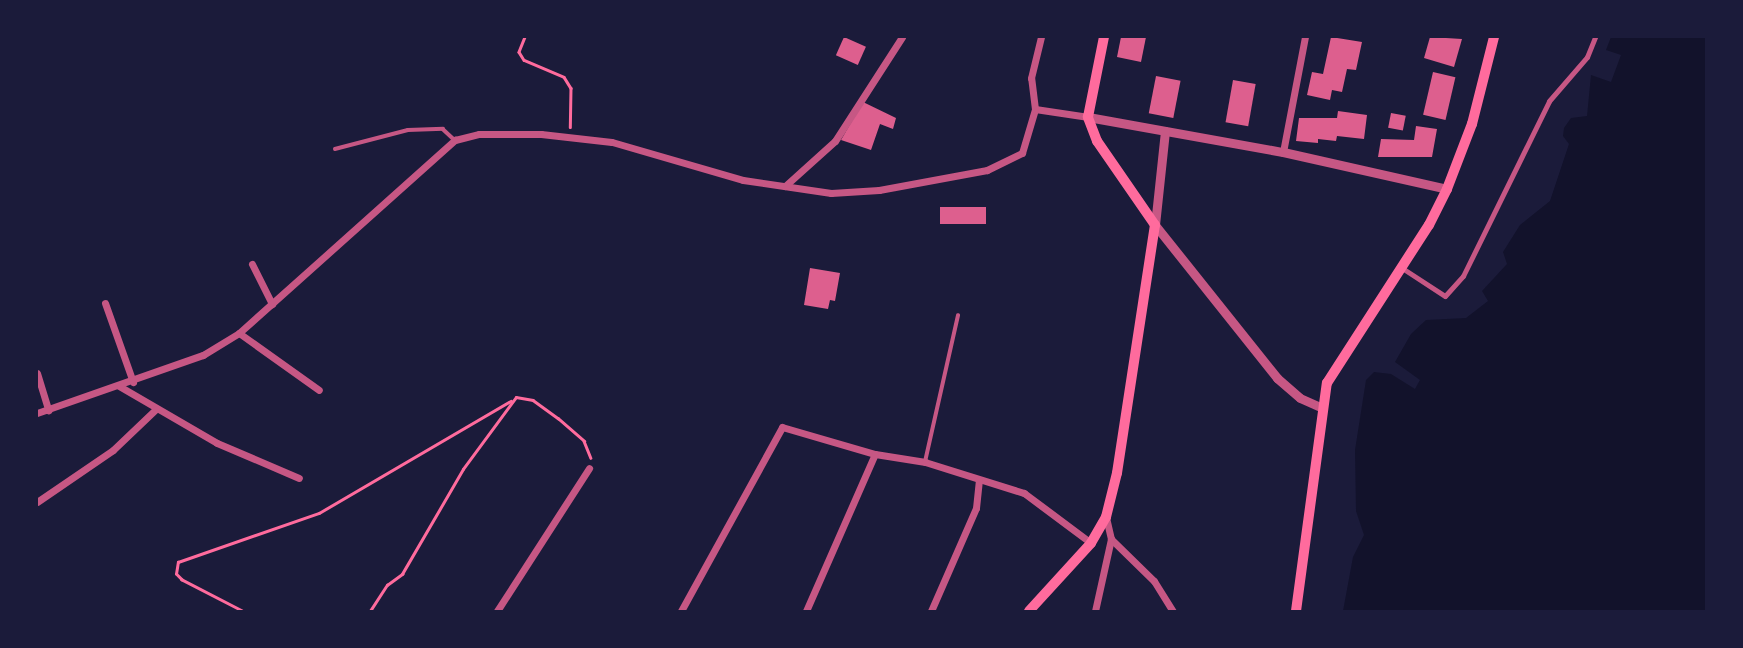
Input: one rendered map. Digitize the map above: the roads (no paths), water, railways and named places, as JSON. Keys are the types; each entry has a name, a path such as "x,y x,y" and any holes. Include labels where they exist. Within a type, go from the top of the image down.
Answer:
{"main road":[{"path":"1029,611 1091,543 1106,517 1117,473 1155,225 1097,141 1088,117 1104,37"},
{"path":"1296,611 1322,408 1332,370 1402,267 1447,189 1472,124 1494,37"}],"street":[{"path":"785,186 835,141 902,37"},
{"path":"37,413 133,382 203,355 239,333 455,140 478,134 612,142 743,180 831,192 879,190 987,170 1022,153 1035,109 1031,78 1041,37"},
{"path":"1283,152 1305,37"},
{"path":"1402,267 1445,296 1463,276 1549,101 1587,57 1595,37"},
{"path":"1035,109 1283,152 1447,189"},
{"path":"1165,131 1155,225 1266,366 1300,398 1322,408"},
{"path":"252,264 272,304"},
{"path":"105,303 133,382"},
{"path":"239,333 319,390"},
{"path":"37,373 48,410"},
{"path":"118,386 217,443 299,478"},
{"path":"37,502 113,450 156,409"},
{"path":"681,611 782,427 875,454 925,462 1024,493 1091,543"},
{"path":"806,611 875,454"},
{"path":"497,611 589,468"},
{"path":"931,611 976,508 979,480"},
{"path":"1095,611 1111,539 1106,517"},
{"path":"1111,539 1154,581 1172,611"}],"lane":[{"path":"335,149 408,130 443,129 455,140"},
{"path":"925,462 958,316"}]}
